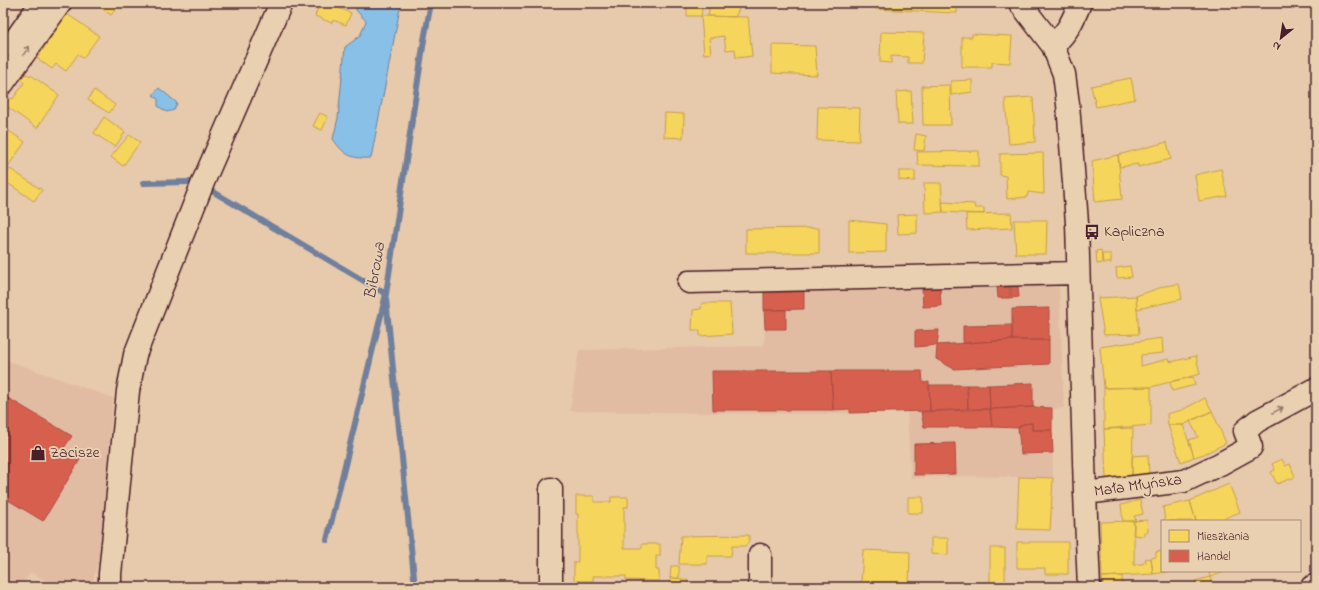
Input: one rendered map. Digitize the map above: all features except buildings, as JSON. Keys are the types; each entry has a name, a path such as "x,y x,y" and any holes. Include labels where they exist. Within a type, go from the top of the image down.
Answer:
{"street":[{"path":"3,58 41,3"},
{"path":"3,83 60,3"},
{"path":"110,587 128,391 135,355 204,180 281,3"},
{"path":"1020,3 1053,46 1064,74 1068,104 1077,223 1089,587"},
{"path":"1053,46 1065,34 1073,22 1080,3"},
{"path":"689,282 1078,273"},
{"name":"Mała Młyńska","path":"1085,493 1184,481 1251,447 1245,431 1257,421 1316,389"},
{"path":"551,489 551,587"},
{"path":"760,555 760,587"},
{"path":"1312,587 1316,585"}],"shaded area":[{"path":"1057,272 1059,285 1064,408 1052,409 1053,478 968,476 911,478 907,412 812,414 570,411 579,350 764,346 765,329 763,279"},
{"path":"3,359 113,398 101,554 91,587 56,587 31,572 21,587 3,587"}],"water":[{"path":"357,3 401,3 371,158 358,158 349,155 341,149 333,139 338,118 345,47 360,36 366,21 356,10"},
{"path":"159,88 177,103 174,110 167,112 158,106 158,99 153,95"}],"waterway":[{"name":"Bibrowa","path":"327,540 386,294 424,40 431,3"},
{"path":"143,183 190,182"},
{"path":"212,191 386,294"},
{"path":"386,299 415,587"}],"place":[{"name":"Kapliczna","path":"1092,232"},
{"name":"Zacisze","path":"38,453"}]}
